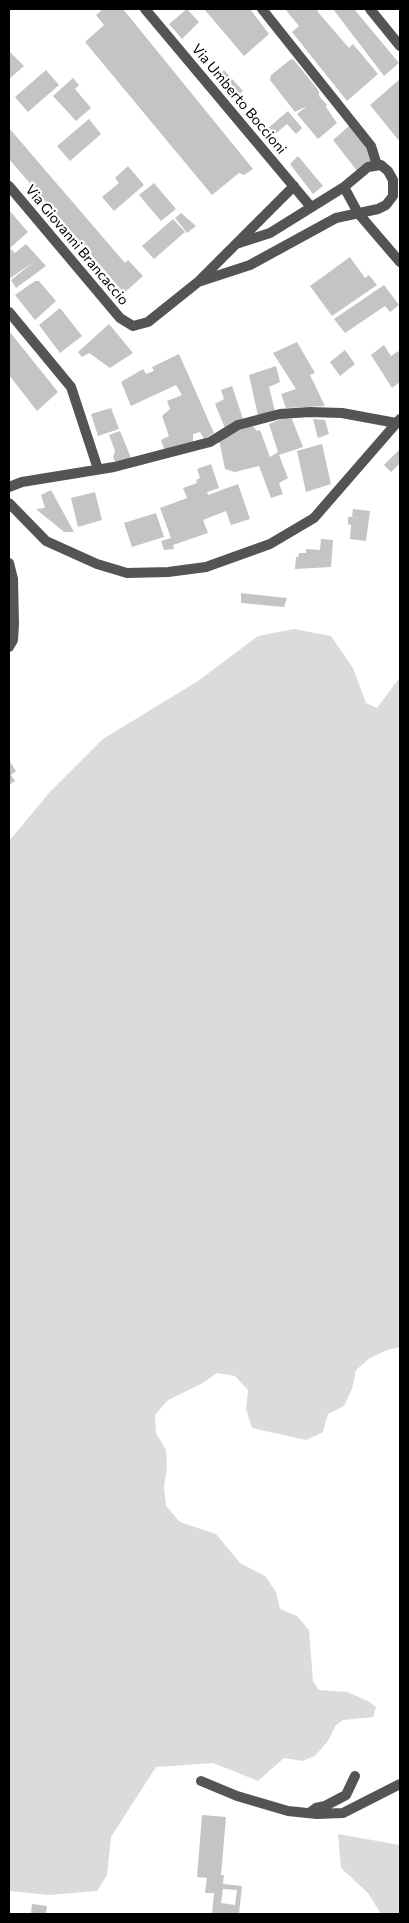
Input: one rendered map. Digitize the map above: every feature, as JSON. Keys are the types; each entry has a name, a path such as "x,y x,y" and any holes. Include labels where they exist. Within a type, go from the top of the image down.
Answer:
{"street":[{"name":"Via Umberto Boccioni","path":"145,9 311,207"},
{"path":"262,9 371,146 377,165 388,171 393,180 393,196 386,205 378,209 358,213"},
{"path":"370,9 400,46"},
{"path":"377,165 363,171 344,187 358,213 400,262"},
{"name":"Via Giovanni Brancaccio","path":"9,186 126,323 133,326 148,322 198,282 294,186"},
{"name":"Via Giovanni Brancaccio","path":"236,244 270,233 344,187"},
{"name":"Via Giovanni Brancaccio","path":"198,282 250,266 328,222 358,213"},
{"path":"9,312 71,388 98,469"},
{"path":"9,488 22,482 98,469 210,442 238,425 280,414 310,412 342,413 398,421"},
{"path":"9,503 46,541 97,564 127,573 168,572 206,567 270,544 314,518 398,421"},
{"path":"9,563 13,579 14,624 13,640 9,647"},
{"path":"309,1813 346,1795 355,1776"},
{"path":"201,1781 238,1796 288,1812 309,1813 342,1813 400,1784"}],"shaded area":[{"path":"294,629 331,636 353,668 366,703 377,708 400,677 400,1347 387,1350 370,1358 356,1370 352,1389 344,1406 328,1414 323,1432 306,1440 252,1428 246,1409 248,1390 235,1376 217,1373 201,1384 168,1400 155,1415 156,1433 166,1450 167,1468 164,1486 166,1506 180,1522 216,1534 240,1563 265,1576 276,1592 280,1609 297,1616 309,1630 313,1681 319,1690 347,1692 368,1701 376,1707 373,1717 343,1720 336,1725 328,1741 315,1756 302,1761 284,1758 258,1781 213,1763 156,1767 111,1837 107,1875 97,1891 49,1895 9,1891 9,841 50,792 103,739 198,681 258,636"},
{"path":"338,1834 400,1845 400,1914 381,1914 368,1893 341,1868"}],"building":[{"path":"103,9 123,9 253,169 244,175 239,173 212,195 85,42 104,25 96,15"},
{"path":"187,9 199,22 182,39 169,24"},
{"path":"204,9 250,9 269,34 244,56"},
{"path":"285,9 320,9 317,11 349,48 353,44 378,74 347,101 292,32 299,26"},
{"path":"333,9 354,9 399,63 384,76"},
{"path":"9,51 24,66 9,79"},
{"path":"293,59 319,91 319,96 327,105 326,107 337,123 318,139 297,114 307,106 295,112 270,80 271,75"},
{"path":"46,70 59,85 28,112 15,97"},
{"path":"224,70 243,91 235,98 218,77"},
{"path":"73,78 79,85 75,89 91,108 76,121 53,96"},
{"path":"400,79 400,142 370,105"},
{"path":"288,111 302,128 296,134 287,124 267,141 261,134"},
{"path":"89,119 101,134 70,161 57,146"},
{"path":"349,126 370,148 375,163 358,172 333,140"},
{"path":"9,128 125,263 128,260 143,276 124,293 9,159"},
{"path":"298,156 323,186 313,194 290,164"},
{"path":"128,166 144,185 114,211 102,197 119,183 115,178"},
{"path":"154,183 176,209 161,221 139,195"},
{"path":"9,210 28,232 10,248 15,253 26,244 46,266 16,288 11,280 35,261 9,279"},
{"path":"181,213 196,226 187,233 175,218"},
{"path":"173,219 185,232 154,259 142,246"},
{"path":"350,257 365,278 369,275 377,285 332,316 310,286"},
{"path":"35,281 39,281 56,301 35,320 15,295"},
{"path":"384,285 399,305 390,312 385,306 345,333 334,319"},
{"path":"60,308 82,336 60,353 39,325"},
{"path":"109,324 133,353 110,368 89,353 82,357 78,352"},
{"path":"9,331 58,392 37,411 9,375"},
{"path":"297,342 315,373 310,375 325,406 286,408 281,394 296,389 273,353"},
{"path":"384,345 391,356 398,351 400,355 400,382 392,388 371,355"},
{"path":"345,350 355,364 340,376 330,362"},
{"path":"179,354 214,433 204,439 200,432 193,434 193,442 165,451 161,440 169,436 162,416 170,409 167,401 182,395 176,385 131,406 121,382 143,369 146,374 154,371 152,367"},
{"path":"276,366 280,382 269,387 275,411 258,416 249,375"},
{"path":"232,386 243,419 225,428 215,404 224,399 221,390"},
{"path":"111,408 119,429 98,436 91,414"},
{"path":"284,418 292,419 303,447 279,455 288,478 279,483 283,494 271,498 259,466 235,472 225,469 219,440 251,424 257,431 260,430 270,457 278,452 269,424"},
{"path":"313,419 325,420 329,434 318,438"},
{"path":"120,431 131,458 116,463 113,457 115,451 109,435"},
{"path":"322,444 331,484 306,492 297,451"},
{"path":"400,449 400,463 391,472 384,465"},
{"path":"211,464 219,488 207,492 208,495 238,484 250,519 231,525 226,511 203,520 208,533 173,545 174,549 164,550 161,541 171,538 160,508 187,498 183,488 197,483 196,480 200,478 197,469"},
{"path":"51,490 74,532 64,532 36,509 45,508 41,495"},
{"path":"95,492 102,520 78,527 71,498"},
{"path":"353,509 370,511 366,541 350,539 351,525 348,524 348,517 357,516 352,516"},
{"path":"156,513 164,537 132,547 124,523"},
{"path":"321,539 333,540 331,567 295,569 296,557 298,557 299,553 306,553 306,549 320,550"},
{"path":"241,593 287,598 284,607 241,603"},
{"path":"10,762 16,771 11,775 15,781 9,785"},
{"path":"202,1815 226,1817 221,1875 224,1875 223,1884 242,1886 239,1914 212,1914 214,1893 205,1893 207,1878 197,1877","holes":["223,1889 237,1890 235,1905 221,1903"]},
{"path":"32,1904 47,1906 46,1914 31,1914"}]}
